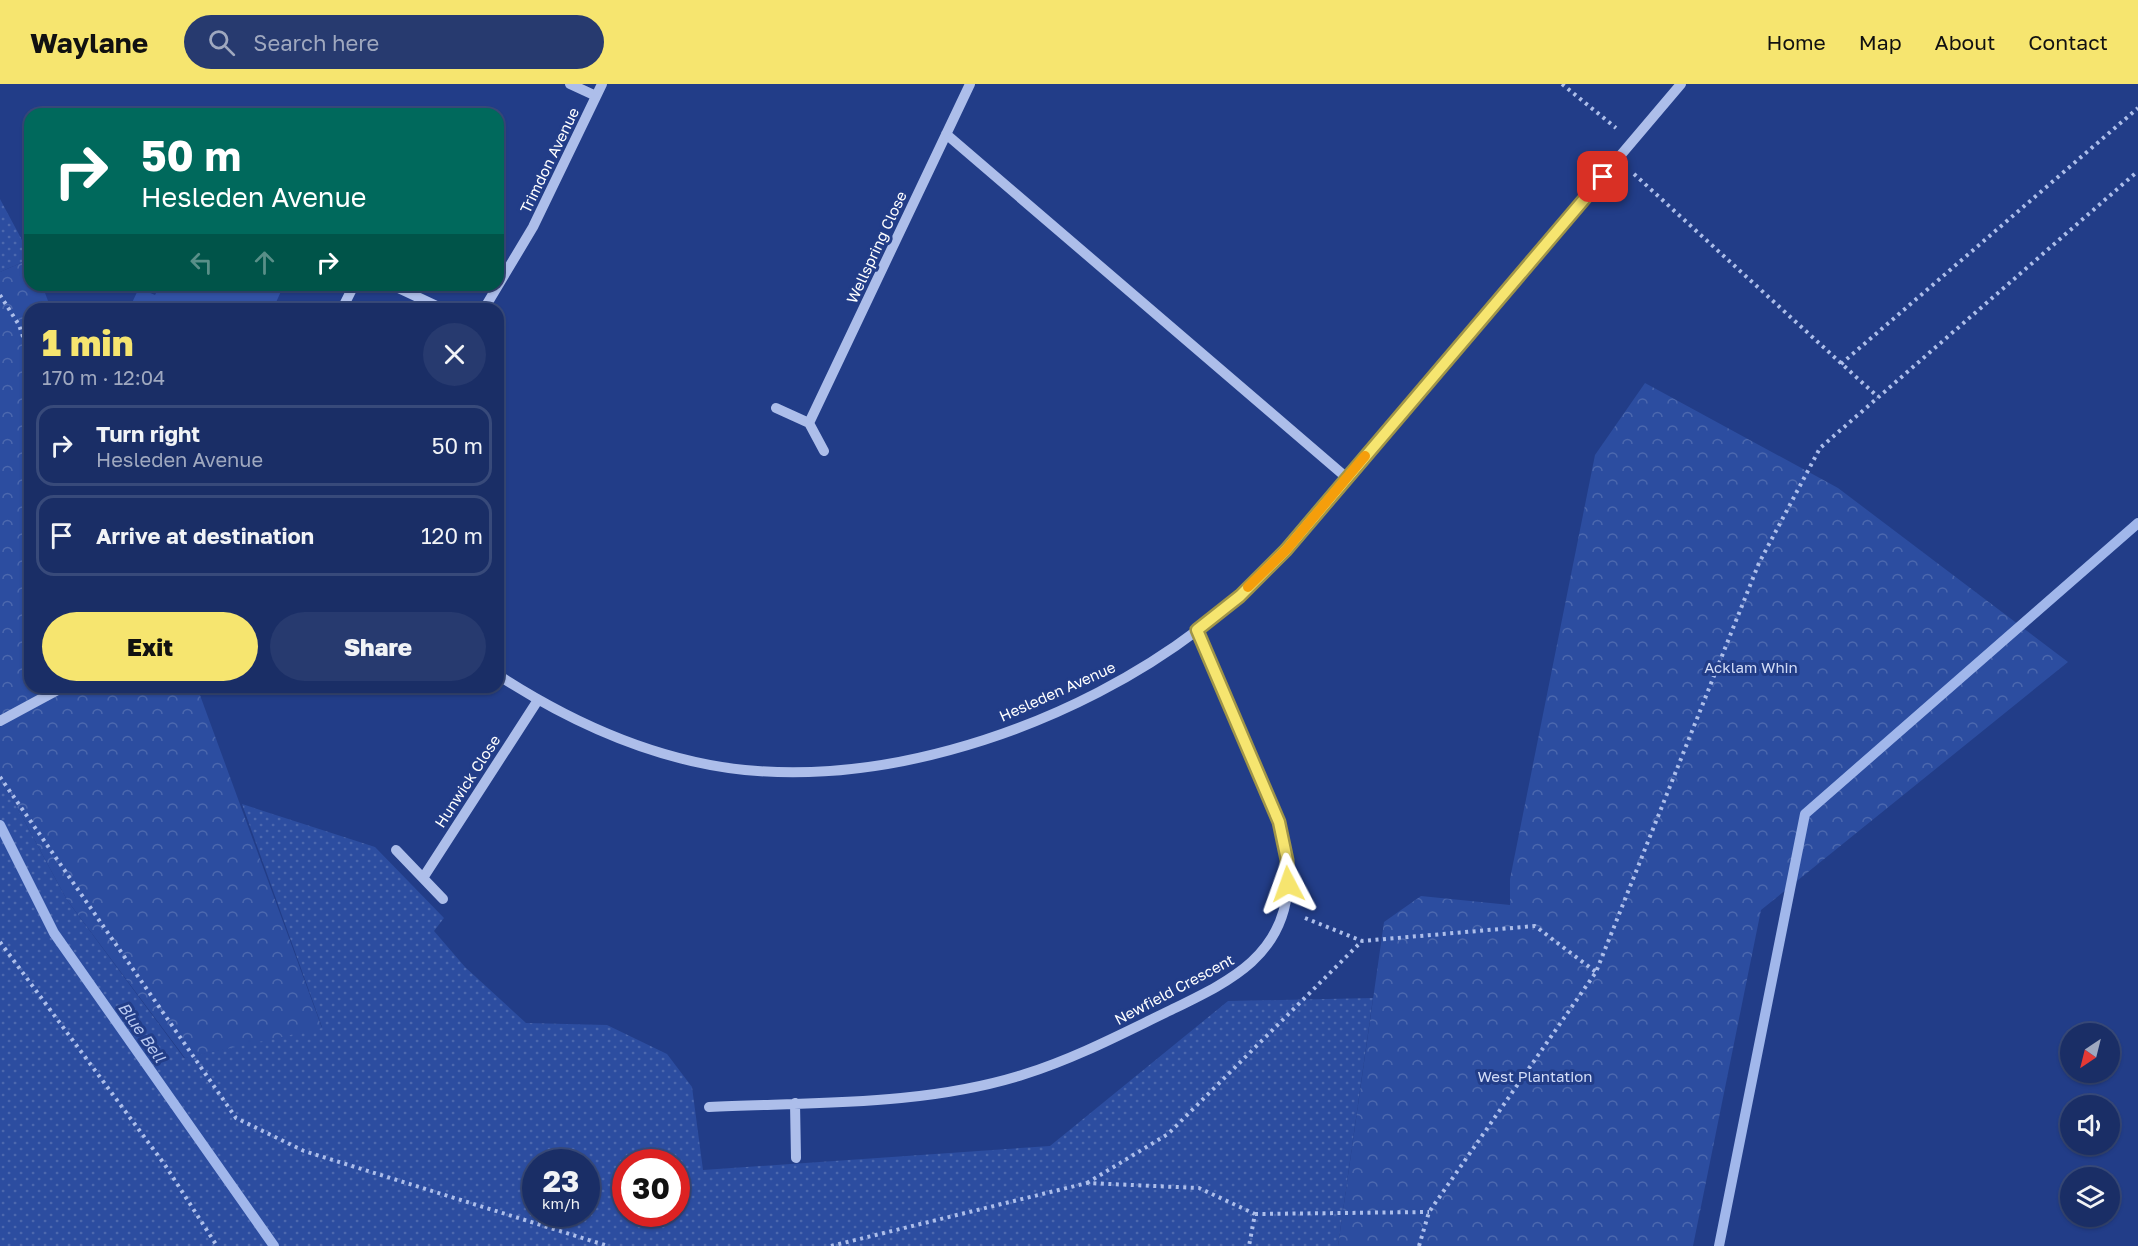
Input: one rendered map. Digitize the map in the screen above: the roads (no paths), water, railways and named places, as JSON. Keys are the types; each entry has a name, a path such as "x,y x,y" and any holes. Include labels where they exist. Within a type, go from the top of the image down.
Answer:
{"street":[{"path":"570,84 596,96"},
{"name":"Trimdon Avenue","path":"504,275 533,227 602,84"},
{"name":"Wellspring Close","path":"809,423 970,84"},
{"name":"Hesleden Avenue","path":"504,679 538,700 629,742 689,759 745,770 824,771 890,765 969,745 1052,713 1121,680 1197,630 1240,596 1286,550 1681,84"},
{"path":"946,134 1347,478"},
{"path":"405,291 430,303"},
{"path":"776,408 809,423 824,451"},
{"name":"Newfield Crescent","path":"709,1107 903,1097 960,1089 1024,1074 1092,1049 1239,975 1260,955 1284,910 1288,884 1287,860 1279,822 1197,630"},
{"path":"0,721 52,693"},
{"name":"Hunwick Close","path":"423,878 538,700"},
{"path":"396,850 443,899"},
{"path":"795,1103 796,1158"}],"waterway":[{"path":"1719,1246 1805,814 2138,523"},
{"name":"Blue Bell","path":"0,825 54,933 274,1246"}],"park label":[{"name":"Acklam Whin","path":"1751,667"},
{"name":"West Plantation","path":"1535,1076"}]}
